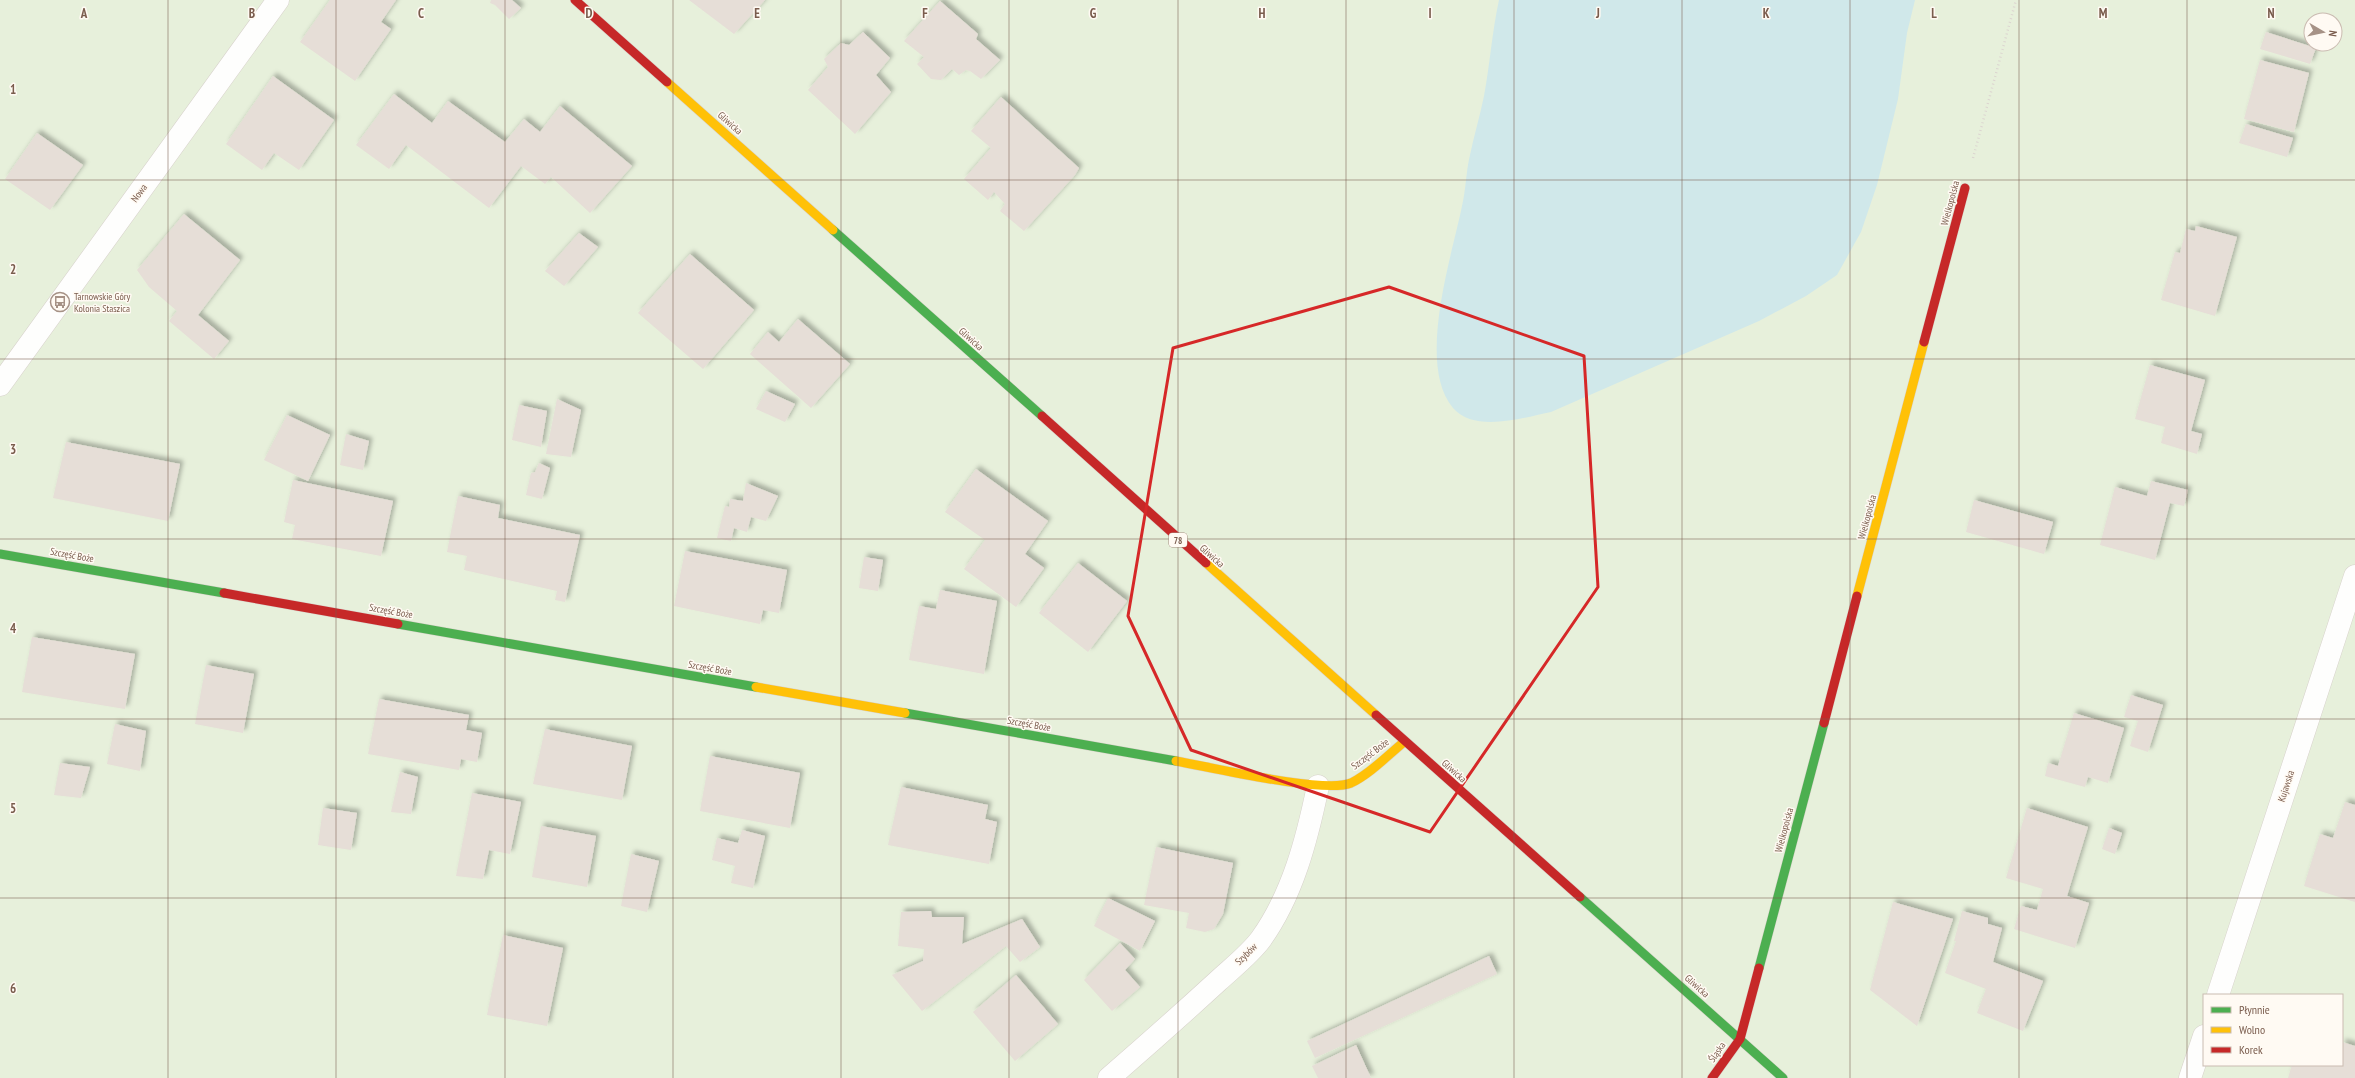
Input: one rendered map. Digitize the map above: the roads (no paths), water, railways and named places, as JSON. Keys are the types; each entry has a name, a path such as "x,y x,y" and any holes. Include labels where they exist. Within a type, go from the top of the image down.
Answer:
{"street":[{"name":"Nowa","path":"0,385 278,0"},
{"name":"Gliwicka","path":"575,0 1782,1078"},
{"name":"Wielkopolska","path":"1740,1039 1965,188"},
{"name":"Szczęść Boże","path":"0,554 1318,786 1350,783 1370,770 1404,742"},
{"name":"Kujawska","path":"2218,994 2355,576"},
{"name":"Szybów","path":"1109,1078 1178,1018 1261,939 1281,905 1297,866 1309,832 1318,786"},
{"name":"Śląska","path":"1712,1078 1740,1039"},
{"path":"2190,1078 2203,1039"}],"water":[{"path":"1499,0 1915,0 1907,33 1898,99 1877,185 1861,232 1837,275 1806,296 1759,321 1551,412 1499,422 1473,420 1462,416 1453,408 1442,389 1437,365 1437,338 1445,280 1484,96"}],"place":[{"name":"Tarnowskie Góry Kolonia Staszica","path":"60,302"}]}
